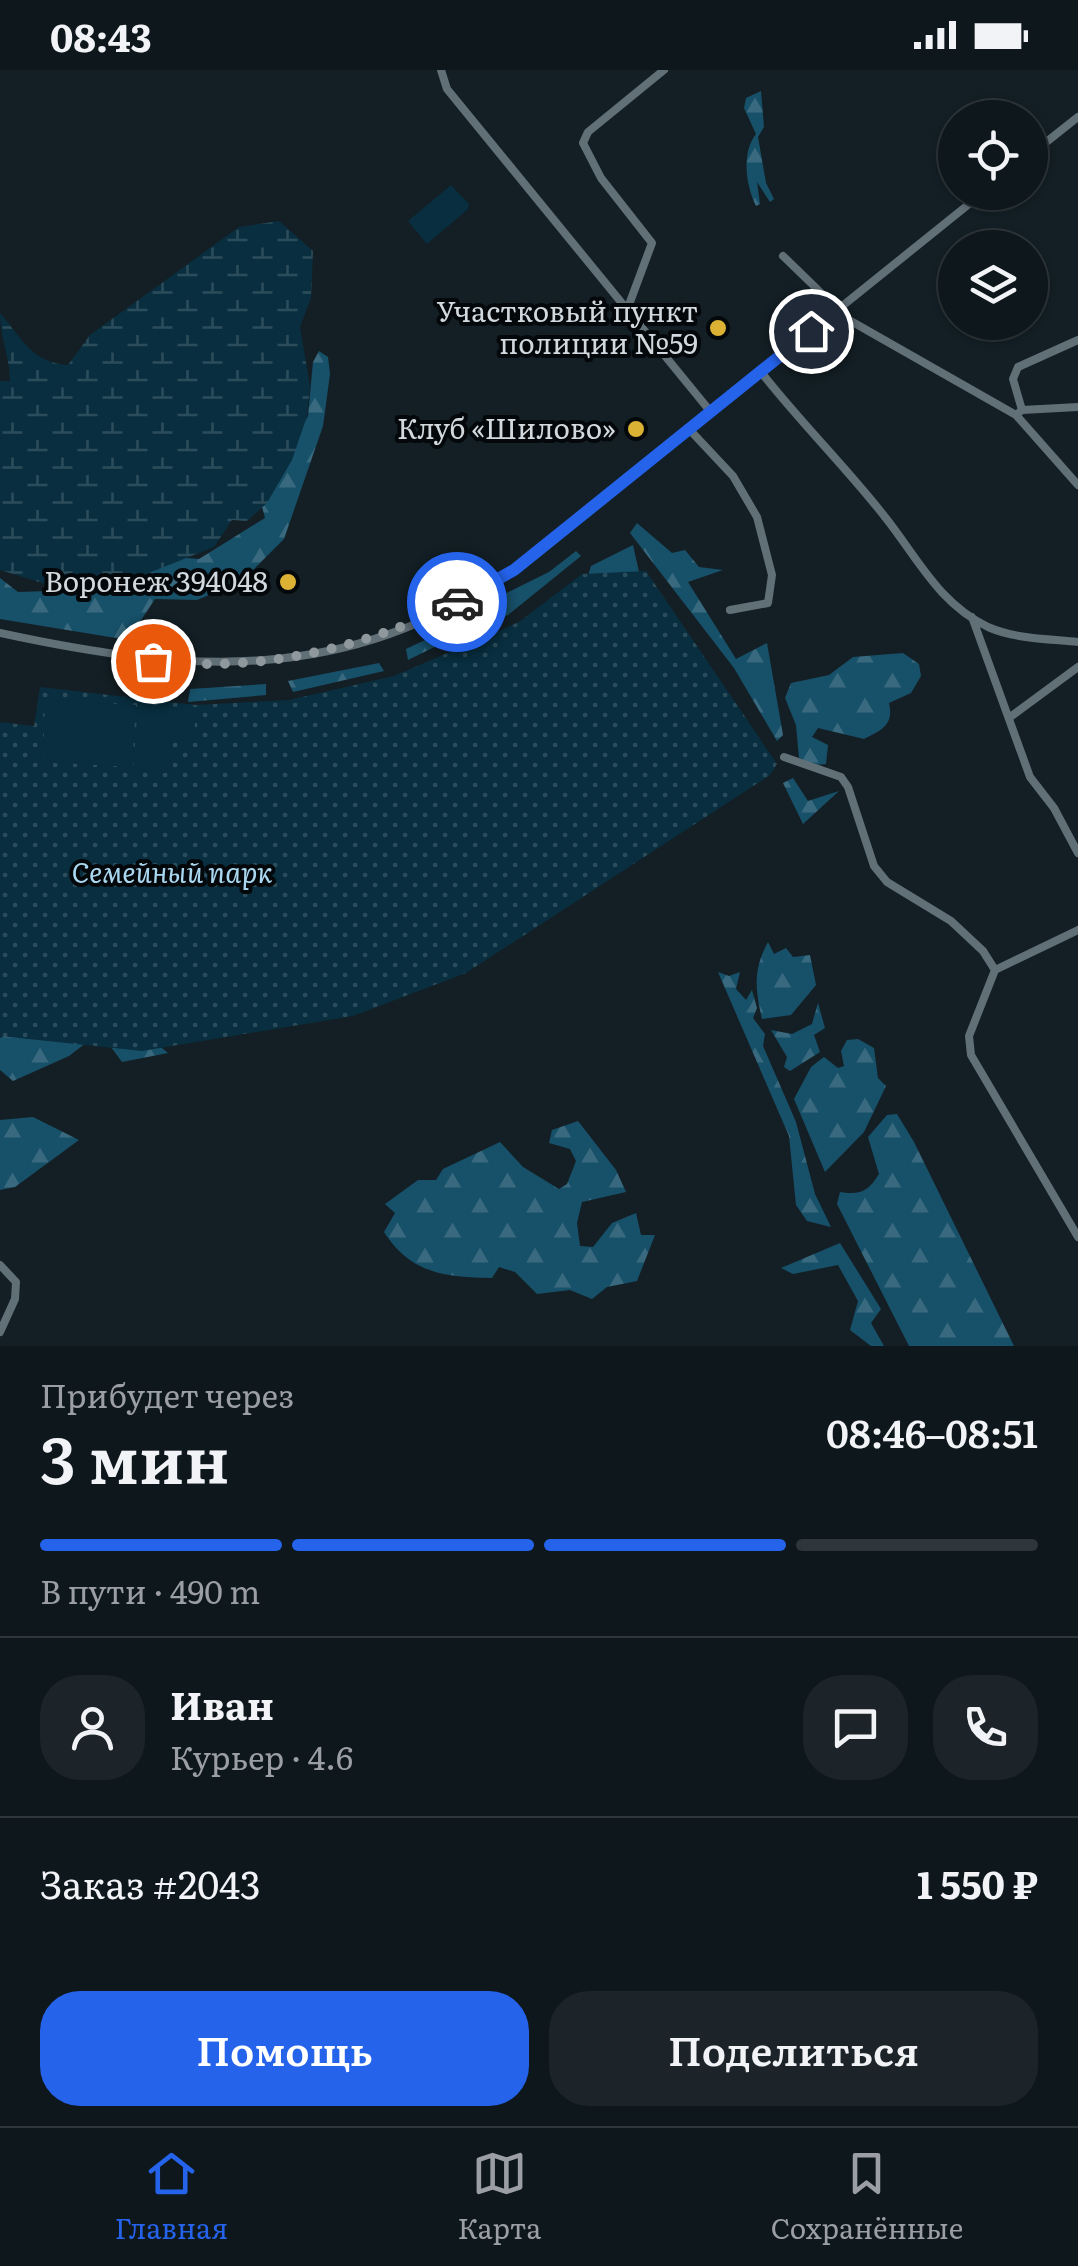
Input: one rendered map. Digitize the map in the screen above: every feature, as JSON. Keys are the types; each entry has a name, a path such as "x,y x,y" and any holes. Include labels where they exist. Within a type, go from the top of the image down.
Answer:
{"street":[{"path":"442,70 447,89 710,411"},
{"path":"627,310 652,243 609,189 582,143 588,132 664,70"},
{"path":"1048,140 1078,116"},
{"path":"0,633 115,657 173,663 247,662 344,647 408,624 492,585 961,210"},
{"path":"783,256 836,310 1019,413 1078,485"},
{"path":"1019,413 1013,379 1018,366 1078,340"},
{"path":"761,372 886,518 913,561 942,594 972,617 1009,634 1078,642"},
{"path":"1019,413 1078,407"},
{"path":"688,428 747,496 772,575 768,603 730,610"},
{"path":"972,617 1030,777 1054,808 1078,853"},
{"path":"1010,718 1078,667"},
{"path":"784,758 808,770 840,777 848,787 874,866 887,882 952,921 984,951 995,970"},
{"path":"1078,930 995,970 969,1036 971,1055 1078,1237"},
{"path":"0,1266 16,1282 16,1299 0,1332"}],"green space":[{"path":"761,91 764,127 758,137 766,183 774,199 770,202 757,182 760,204 756,206 747,170 748,150 756,134 744,108 746,98"},
{"path":"451,185 469,204 468,209 427,244 408,221"},
{"path":"279,221 313,251 311,298 300,327 310,386 307,416 292,460 267,503 247,521 232,520 214,547 116,586 49,585 0,570 0,381 10,381 0,313 36,354 68,365 90,335 239,227"},
{"path":"319,351 328,357 330,374 323,426 284,539 244,579 197,600 155,599 128,640 0,619 0,578 18,592 80,590 101,567 148,555 199,559 265,518 260,499 308,416 313,362"},
{"path":"637,523 672,553 685,550 699,567 723,570 688,582 736,659 767,643 783,735 777,741 734,668 630,533"},
{"path":"633,545 641,581 586,583 591,566"},
{"path":"576,551 581,556 508,615 473,629 472,610 549,572"},
{"name":"Семейный парк","path":"646,571 777,764 770,775 466,973 353,1016 142,1051 0,1036 0,722 34,726 40,687 196,705 289,700 394,676 519,622 582,574"},
{"path":"461,623 463,633 408,660 406,649"},
{"path":"903,653 919,664 921,676 911,693 889,703 890,717 885,726 864,739 818,728 812,737 828,745 826,764 815,765 799,758 796,725 785,698 791,683 829,675 853,657"},
{"path":"379,663 384,671 293,692 288,681"},
{"path":"266,684 266,695 188,702 190,689"},
{"path":"45,700 136,705 132,767 43,762"},
{"path":"138,704 196,708 194,738 173,736 170,773 133,770"},
{"path":"793,778 808,801 839,791 803,824 783,783"},
{"path":"768,942 774,954 786,948 793,957 810,955 816,985 791,1015 762,1019 757,979"},
{"path":"718,972 729,976 740,972 736,989 746,1000 752,990 757,1008 753,1018 765,1034 763,1046 796,1122 815,1194 831,1227 807,1221 796,1205 789,1136"},
{"path":"818,1003 825,1028 814,1035 820,1052 790,1071 784,1067 787,1057 771,1030 792,1034 812,1024"},
{"path":"31,1015 152,1040 168,1053 122,1062 100,1032 69,1056 13,1081 0,1070 0,1038"},
{"path":"858,1039 874,1048 878,1078 886,1086 864,1132 825,1172 794,1099 811,1067 824,1057 838,1068 844,1066 841,1051 847,1040"},
{"path":"897,1114 1014,1346 909,1346 837,1204 840,1192 863,1191 879,1174 868,1137 887,1115"},
{"path":"33,1117 79,1140 15,1187 0,1190 0,1120"},
{"path":"578,1121 616,1170 626,1192 582,1202 577,1223 580,1246 593,1247 612,1223 636,1213 641,1235 655,1235 637,1281 607,1287 592,1299 570,1290 537,1294 515,1272 499,1267 492,1278 430,1270 406,1257 384,1232 395,1213 385,1204 418,1180 436,1180 443,1169 500,1142 523,1167 559,1189 567,1184 576,1161 570,1149 549,1143 552,1130"},
{"path":"840,1243 881,1309 871,1323 884,1346 871,1346 850,1330 858,1301 838,1265 793,1274 781,1268"}],"way so far":[{"path":"153,661 232,664 314,654 408,624 457,602"}],"place":[{"name":"Участковый пункт полиции №59","path":"718,328"},
{"name":"Клуб «Шилово»","path":"636,429"},
{"name":"Воронеж 394048","path":"288,582"}],"route":[{"path":"457,602 514,570 811,331"}]}
